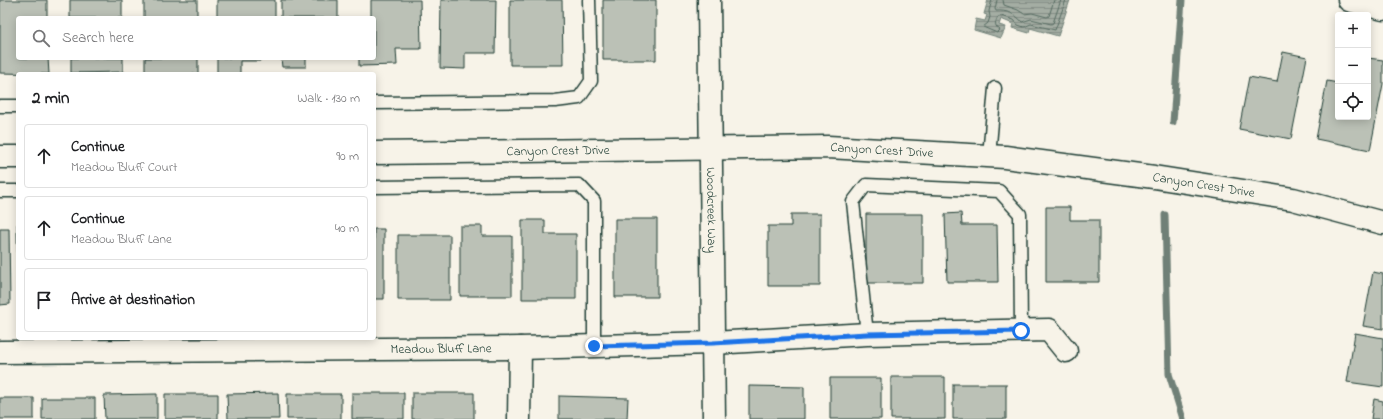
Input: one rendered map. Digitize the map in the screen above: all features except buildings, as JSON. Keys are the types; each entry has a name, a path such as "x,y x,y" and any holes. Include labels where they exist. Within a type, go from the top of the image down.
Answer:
{"street":[{"name":"Woodcreek Way","path":"709,0 714,419"},
{"path":"1349,0 1383,9"},
{"name":"Canyon Crest Drive","path":"376,152 828,147 989,156 1154,177 1293,199 1383,223"},
{"path":"0,157 16,157"},
{"name":"Meadow Bluff Lane","path":"0,352 520,348 713,343 867,334 1049,330 1066,350"},
{"path":"519,419 520,348"}],"lane":[{"path":"376,103 555,101 579,98 591,81 589,0"},
{"path":"989,156 995,88"},
{"path":"0,106 16,106"},
{"path":"376,188 579,186 594,201 594,346"},
{"path":"867,334 853,202 866,186 999,191 1020,214 1021,331"},
{"path":"0,191 16,191"}],"water":[{"path":"988,0 1070,0 1058,36 1030,28 1029,33 1012,28 1013,24 1001,19 999,25 1006,27 1001,38 974,30 976,19 985,21 987,15 984,14"}],"waterway":[{"path":"1173,122 1182,0"},
{"path":"1165,215 1169,374 1183,419"}],"route":[{"path":"594,346 713,343 867,334 1021,331"}]}
